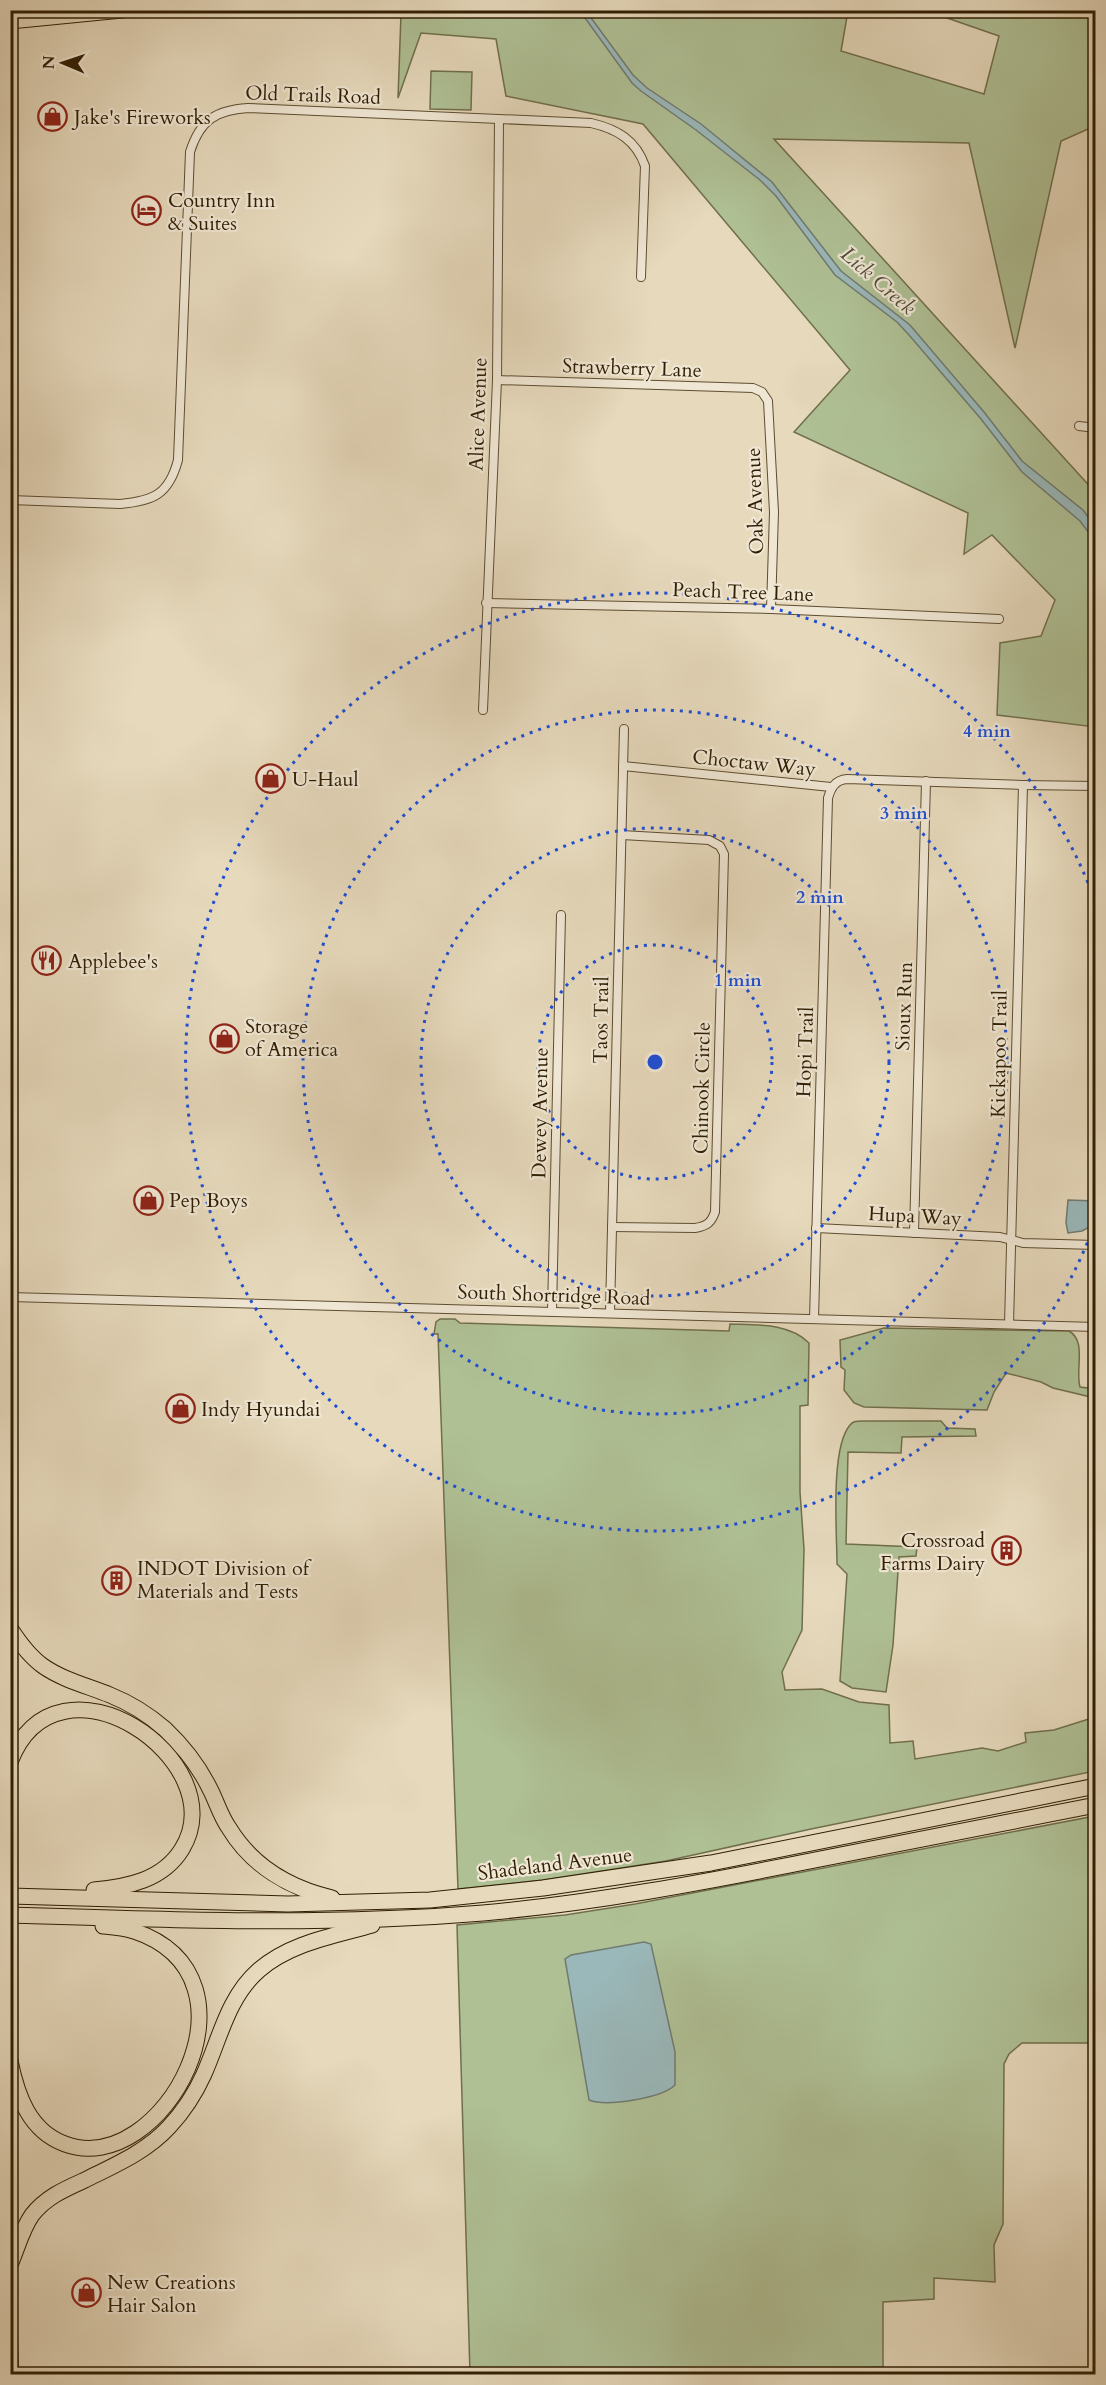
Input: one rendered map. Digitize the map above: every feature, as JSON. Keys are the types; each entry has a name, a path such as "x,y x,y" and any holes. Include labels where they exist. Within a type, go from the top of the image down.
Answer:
{"highway":[{"path":"10,21 122,10"},
{"path":"10,1628 22,1646 43,1666 132,1705 164,1729 186,1751 199,1769 231,1831 247,1853 268,1871 309,1892 359,1903"},
{"path":"10,1762 23,1738 47,1716 76,1708 95,1710 126,1723 152,1740 178,1768 187,1784 191,1799 192,1821 184,1847 160,1873 111,1889 39,1896"},
{"path":"1037,1798 1095,1777"},
{"name":"Shadeland Avenue","path":"10,1896 241,1904 430,1900 543,1888 711,1863 1095,1786"},
{"name":"Shadeland Avenue","path":"10,1915 276,1921 392,1920 539,1907 648,1891 1095,1805"},
{"path":"10,2061 20,2095 38,2127 55,2140 86,2149 99,2148 126,2139 157,2114 183,2078 195,2047 200,2016 198,1993 188,1969 173,1952 134,1931 50,1916"},
{"path":"10,2265 31,2217 44,2203 58,2193 141,2151 162,2135 180,2115 203,2076 233,2002 258,1971 292,1949 392,1920"}],"main road":[{"path":"10,2338 11,2374"}],"street":[{"name":"Old Trails Road","path":"10,500 120,504 136,502 160,493 174,476 179,440 190,152 198,130 211,117 226,111 248,108 591,123 607,127 627,137 640,153 645,166 641,277"},
{"name":"Alice Avenue","path":"483,710 496,380 499,119"},
{"name":"Strawberry Lane","path":"496,380 753,388 764,394"},
{"name":"Oak Avenue","path":"764,394 768,401 774,512 771,609"},
{"path":"1080,426 1095,428"},
{"name":"Peach Tree Lane","path":"486,603 771,609 999,619"},
{"name":"Taos Trail","path":"609,1312 624,729"},
{"name":"Choctaw Way","path":"623,766 831,787 838,781 847,779 1095,786"},
{"name":"Sioux Run","path":"914,1233 926,781"},
{"name":"Kickapoo Trail","path":"1009,1324 1023,785"},
{"name":"Hopi Trail","path":"814,1319 828,798 831,787"},
{"name":"Chinook Circle","path":"612,1227 696,1228 705,1226 712,1220 715,1212 719,1069 724,854 720,846 710,840 622,835"},
{"name":"Dewey Avenue","path":"552,1311 561,915"},
{"name":"Hupa Way","path":"816,1228 1000,1238 1023,1243 1095,1245"},
{"name":"South Shortridge Road","path":"10,1297 1095,1327"}],"green space":[{"path":"504,10 848,11 841,51 984,94 999,36 927,11 1095,11 1095,126 1061,141 1015,348 969,143 774,139 1095,492 1095,727 997,715 1000,643 1041,636 1055,600 992,535 964,554 968,513 794,432 850,370 643,124 506,96 496,39 421,33 398,98 401,14"},
{"path":"431,71 472,72 471,110 430,109"},
{"path":"440,1319 455,1319 460,1323 729,1331 730,1324 772,1326 801,1336 809,1343 808,1405 800,1406 800,1492 804,1549 802,1630 782,1672 785,1690 822,1689 859,1702 889,1705 890,1743 913,1741 915,1759 982,1748 998,1751 1026,1742 1025,1733 1054,1730 1095,1717 1095,1771 666,1861 543,1880 458,1889 438,1334 434,1334 436,1322"},
{"path":"884,1328 1069,1331 1078,1341 1080,1387 1095,1389 1095,1398 1006,1373 994,1392 987,1410 864,1407 854,1403 844,1390 845,1370 841,1367 840,1340"},
{"path":"863,1421 941,1421 947,1428 975,1429 976,1436 902,1437 901,1453 848,1452 846,1544 917,1547 916,1556 899,1557 893,1645 886,1692 852,1688 840,1681 847,1574 837,1564 837,1471 844,1436 851,1424"},
{"path":"1095,1816 1095,2043 1022,2043 1009,2054 1004,2064 1003,2224 994,2245 995,2282 934,2278 934,2299 883,2302 883,2367 860,2368 860,2374 470,2374 457,1925 565,1915 635,1904"}],"water":[{"name":"Lick Creek","path":"580,11 586,11 633,75 647,88 701,124 772,182 841,271 910,325 984,412 1022,461 1083,510 1095,526 1095,541 1080,521 1022,472 981,419 897,322 835,275 776,196 760,180 632,83"},
{"path":"1068,1200 1095,1201 1095,1224 1082,1231 1068,1233 1066,1223"},
{"path":"644,1942 651,1944 675,2052 675,2085 659,2094 634,2100 597,2102 589,2100 565,1959 571,1955"}],"place":[{"name":"Jake's Fireworks","path":"53,117"},
{"name":"Country Inn & Suites","path":"147,211"},
{"name":"U-Haul","path":"271,779"},
{"name":"Applebee's","path":"47,961"},
{"name":"Storage of America","path":"224,1038"},
{"name":"Pep Boys","path":"148,1200"},
{"name":"Indy Hyundai","path":"180,1409"},
{"name":"Crossroad Farms Dairy","path":"1006,1551"},
{"name":"INDOT Division of Materials and Tests","path":"116,1580"},
{"name":"New Creations Hair Salon","path":"86,2293"}]}
